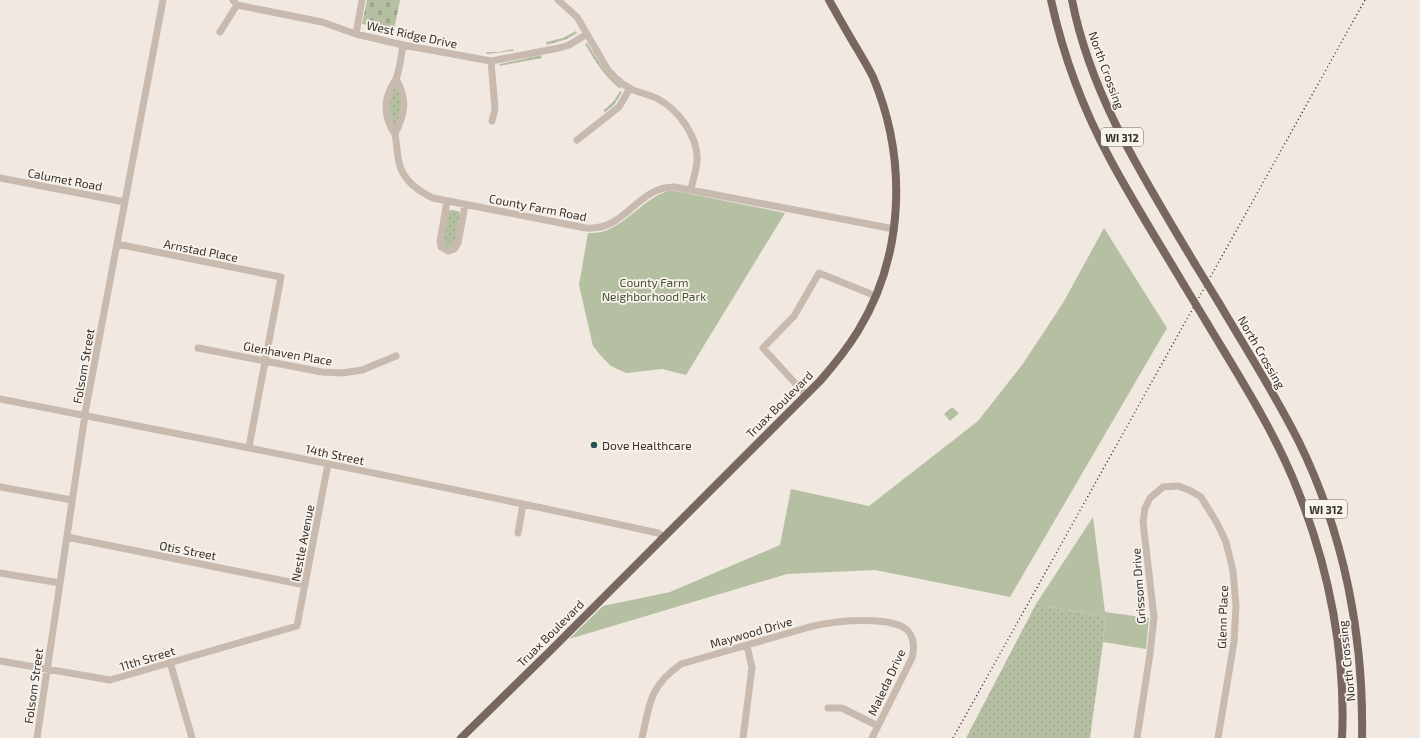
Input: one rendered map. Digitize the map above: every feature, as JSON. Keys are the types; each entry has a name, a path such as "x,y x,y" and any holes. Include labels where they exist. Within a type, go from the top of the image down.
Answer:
{"main road":[{"name":"Truax Boulevard","path":"461,738 820,381 844,352 858,330 876,296 886,265 894,229 896,177 893,146 886,114 872,75 829,0"},
{"name":"North Crossing","path":"1051,0 1064,52 1094,128 1114,166 1258,410 1298,491 1313,533 1324,571 1332,610 1342,687 1342,738"},
{"name":"North Crossing","path":"1072,0 1084,46 1112,119 1131,155 1280,408 1299,442 1317,483 1341,555 1350,594 1357,634 1361,672 1362,738"}],"street":[{"name":"Folsom Street","path":"37,738 85,416 163,0"},
{"path":"356,34 362,0"},
{"path":"558,0 577,17 608,70 615,77 630,88 664,102 684,123 696,147 697,162 691,189"},
{"path":"220,32 235,3"},
{"name":"West Ridge Drive","path":"235,3 322,22 356,34 403,45 492,61 559,48 568,45 587,34"},
{"name":"County Farm Road","path":"403,45 396,79 389,91 386,102 386,113 395,134 400,169 411,184 422,193 433,198 597,229 615,222 645,197 657,189 667,186 691,189 894,229"},
{"path":"492,61 495,109 492,121"},
{"path":"395,134 404,112 404,100 401,88 396,79"},
{"path":"577,140 619,107 630,88"},
{"name":"Calumet Road","path":"0,178 125,202"},
{"path":"447,201 440,242 441,247 448,252 456,247 465,205"},
{"name":"Arnstad Place","path":"117,244 281,277 265,361"},
{"path":"806,395 763,348 794,316 819,273 876,296"},
{"name":"Glenhaven Place","path":"198,348 322,372 342,373 362,370 396,356"},
{"path":"249,447 265,361"},
{"name":"14th Street","path":"0,399 249,447 524,504 658,532 663,537"},
{"name":"Nestle Avenue","path":"298,626 328,464"},
{"name":"Glenn Place","path":"1163,487 1178,486 1189,490 1200,497 1217,523 1226,542 1234,571 1236,606 1234,638 1218,738"},
{"name":"Grissom Drive","path":"1137,738 1154,617 1143,522 1144,508 1150,498 1163,487"},
{"path":"0,488 72,500"},
{"path":"518,533 524,504"},
{"name":"Otis Street","path":"67,537 305,585"},
{"path":"0,573 60,583"},
{"name":"Maywood Drive","path":"642,738 653,693 668,674 681,664 691,660 747,646 813,626 842,621 863,620 887,623 903,627 910,635"},
{"name":"11th Street","path":"0,661 110,680 298,626"},
{"name":"Maleda Drive","path":"872,738 912,658 914,646 910,635"},
{"path":"743,738 752,668 747,646"},
{"path":"170,662 192,738"},
{"path":"828,708 842,708 878,726"}],"green space":[{"path":"367,0 400,0 394,30 362,24"},
{"path":"576,31 577,33 567,39 547,45 546,42 563,38"},
{"path":"587,43 604,70 621,87 620,89 600,68 585,44"},
{"path":"513,49 513,51 487,54 486,52 499,52"},
{"path":"541,55 542,58 499,66 500,64"},
{"path":"395,86 397,86 402,106 396,127 394,127 389,106"},
{"path":"620,91 622,92 614,105 605,112 603,111 614,101"},
{"name":"County Farm Neighborhood Park","path":"668,191 676,191 785,213 686,375 662,369 626,373 611,366 593,346 579,285 588,233 611,229 657,195"},
{"path":"452,210 460,213 455,244 447,248 443,243 448,211"},
{"path":"1104,228 1167,328 1010,597 875,570 787,574 569,639 603,606 670,592 780,545 791,489 869,506 978,421 1022,365 1063,303"},
{"path":"952,407 959,413 950,421 944,414"},
{"path":"1093,517 1105,612 1149,618 1146,649 1103,642 1105,617 1036,604"},
{"path":"1036,604 1105,617 1090,738 966,738"}],"railway":[{"path":"953,738 1365,0"}],"place":[{"name":"Dove Healthcare","path":"594,445"}]}
